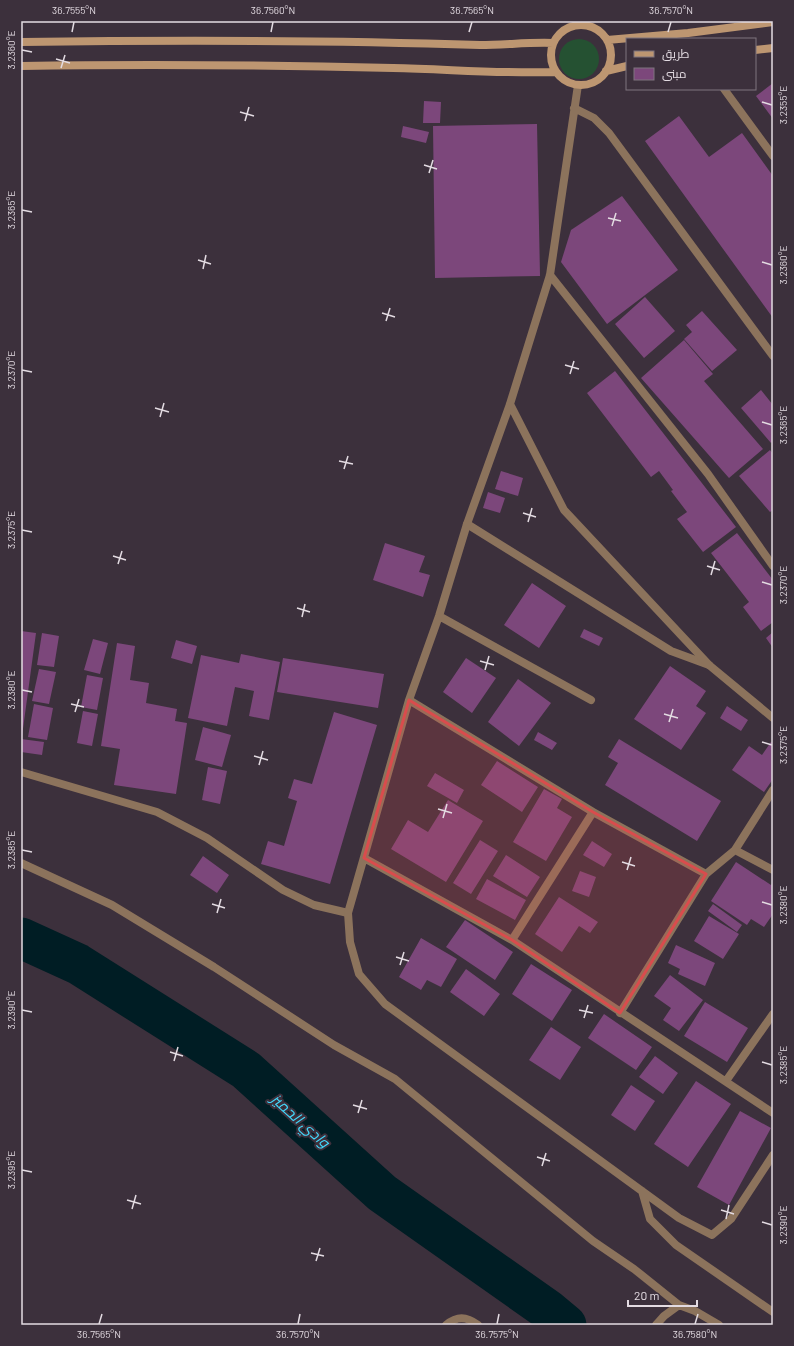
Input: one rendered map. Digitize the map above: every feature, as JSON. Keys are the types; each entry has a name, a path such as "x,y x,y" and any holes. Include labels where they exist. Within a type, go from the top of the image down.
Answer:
{"main road":[{"path":"630,38 688,33 773,22"},
{"path":"606,71 610,54 607,40 599,31 589,26 578,25 564,31 553,43 550,58 556,72 565,81 578,85 594,82 606,71 626,66"},
{"path":"607,40 626,38"},
{"path":"21,42 396,42 494,45 532,42 553,43"},
{"path":"756,50 773,48"},
{"path":"21,66 168,64 395,68 522,73 556,72"}],"street":[{"path":"578,85 550,275 510,404 466,524 439,616 409,700 348,913 350,942 359,974 385,1004 679,1218 712,1235 731,1219 773,1155"},
{"path":"725,90 773,156"},
{"path":"574,108 594,118 609,133 773,356"},
{"path":"550,275 708,474 773,566"},
{"path":"510,404 564,510 710,665 773,718"},
{"path":"466,524 671,651 710,665"},
{"path":"439,616 591,700"},
{"path":"409,700 593,812 706,874"},
{"path":"21,772 157,812 207,838 283,890 314,905 348,913"},
{"path":"620,1013 706,874 735,850 773,790"},
{"path":"512,940 593,812"},
{"path":"735,850 773,870"},
{"path":"364,858 512,940 773,1113"},
{"path":"21,863 112,905 214,967 334,1045 395,1079 593,1241 634,1269 679,1305 696,1311 719,1325"},
{"path":"726,1081 773,1014"},
{"path":"642,1191 650,1219 676,1245 773,1312"},
{"path":"656,1325 664,1316 679,1305"},
{"path":"446,1325 454,1319 470,1319 478,1325"}],"highlighted area":[{"path":"409,700 593,812 706,874 620,1013 512,940 364,858"}],"green space":[{"path":"583,39 590,42 596,48 599,59 598,67 590,76 583,79 575,79 568,76 560,67 559,55 562,48 571,40"}],"building":[{"path":"773,83 773,119 756,96"},
{"path":"424,101 441,102 440,123 423,123"},
{"path":"679,116 709,157 742,133 773,176 773,318 645,141"},
{"path":"537,124 540,276 435,278 433,126"},
{"path":"403,126 429,132 426,143 401,137"},
{"path":"622,196 678,270 607,324 561,262 571,230"},
{"path":"645,297 675,331 644,358 615,324"},
{"path":"702,311 737,350 712,371 684,339 692,332 686,325"},
{"path":"684,340 713,374 704,381 763,449 729,478 641,378"},
{"path":"615,371 736,527 703,552 677,519 687,512 671,491 673,490 659,471 651,477 587,393"},
{"path":"761,390 773,405 773,441 771,443 741,408"},
{"path":"770,450 773,454 773,510 770,512 739,476"},
{"path":"501,471 523,478 518,496 495,489"},
{"path":"488,492 505,498 500,513 483,508"},
{"path":"737,533 773,580 773,622 761,631 743,607 749,602 711,553"},
{"path":"385,543 425,556 419,572 430,575 423,597 373,580"},
{"path":"532,583 566,606 539,648 504,625"},
{"path":"584,629 603,638 599,646 580,637"},
{"path":"21,631 36,633 22,736 21,736"},
{"path":"773,632 773,648 766,638"},
{"path":"42,633 59,636 54,667 37,665"},
{"path":"93,639 108,643 100,674 84,670"},
{"path":"176,640 197,646 192,664 171,658"},
{"path":"117,643 135,646 130,680 149,683 146,703 177,709 175,721 187,723 176,794 114,785 120,749 101,746"},
{"path":"241,654 280,662 269,720 249,716 254,691 235,687 227,726 188,718 201,655 239,663"},
{"path":"283,658 384,674 378,708 277,692"},
{"path":"466,658 496,678 472,713 443,692"},
{"path":"670,666 706,691 696,706 706,713 681,750 634,719"},
{"path":"39,669 56,672 49,704 32,701"},
{"path":"87,675 103,678 97,710 81,707"},
{"path":"518,679 551,703 519,746 488,722"},
{"path":"34,704 53,708 47,740 28,737"},
{"path":"727,706 748,720 741,731 720,718"},
{"path":"83,711 98,714 92,746 77,743"},
{"path":"334,712 377,725 330,884 261,864 268,841 284,846 297,801 288,798 294,779 312,784"},
{"path":"203,727 231,735 222,767 195,760"},
{"path":"538,732 557,743 552,750 534,740"},
{"path":"21,739 44,742 42,755 21,752"},
{"path":"619,739 721,801 697,841 605,785 618,763 608,757"},
{"path":"771,742 773,743 773,779 764,792 732,770 749,746 762,755"},
{"path":"497,761 538,787 522,812 481,785"},
{"path":"208,767 227,771 220,804 202,800"},
{"path":"435,773 464,790 457,803 427,786"},
{"path":"544,789 562,799 557,808 572,817 546,861 513,842"},
{"path":"448,800 483,821 446,882 391,849 408,820 428,832"},
{"path":"480,840 498,851 471,894 453,883"},
{"path":"592,841 612,854 604,867 583,855"},
{"path":"506,855 540,877 527,897 493,876"},
{"path":"203,856 229,875 217,893 190,875"},
{"path":"736,862 771,885 773,882 773,914 764,927 751,919 747,925 711,901"},
{"path":"580,871 596,877 589,897 572,891"},
{"path":"487,879 526,900 515,920 476,899"},
{"path":"559,897 598,922 590,933 579,926 562,952 535,934"},
{"path":"713,904 742,925 737,932 708,911"},
{"path":"709,916 739,934 723,959 694,941"},
{"path":"465,920 513,952 495,980 446,947"},
{"path":"421,938 457,959 441,987 427,980 421,990 399,977"},
{"path":"676,945 715,963 705,986 678,974 680,969 668,963"},
{"path":"531,964 572,990 552,1021 512,994"},
{"path":"466,969 500,994 484,1016 450,992"},
{"path":"670,975 703,1000 679,1031 663,1020 671,1008 654,996"},
{"path":"705,1002 748,1028 727,1062 684,1036"},
{"path":"604,1014 652,1047 636,1070 588,1038"},
{"path":"551,1027 581,1047 560,1080 529,1060"},
{"path":"655,1056 678,1073 663,1094 639,1077"},
{"path":"696,1081 731,1104 688,1167 654,1144"},
{"path":"631,1085 655,1101 635,1131 611,1115"},
{"path":"740,1111 771,1128 729,1205 697,1187"}],"waterway":[{"name":"وادي الحميز","path":"21,938 78,964 246,1070 382,1193 548,1310 566,1325"}]}
